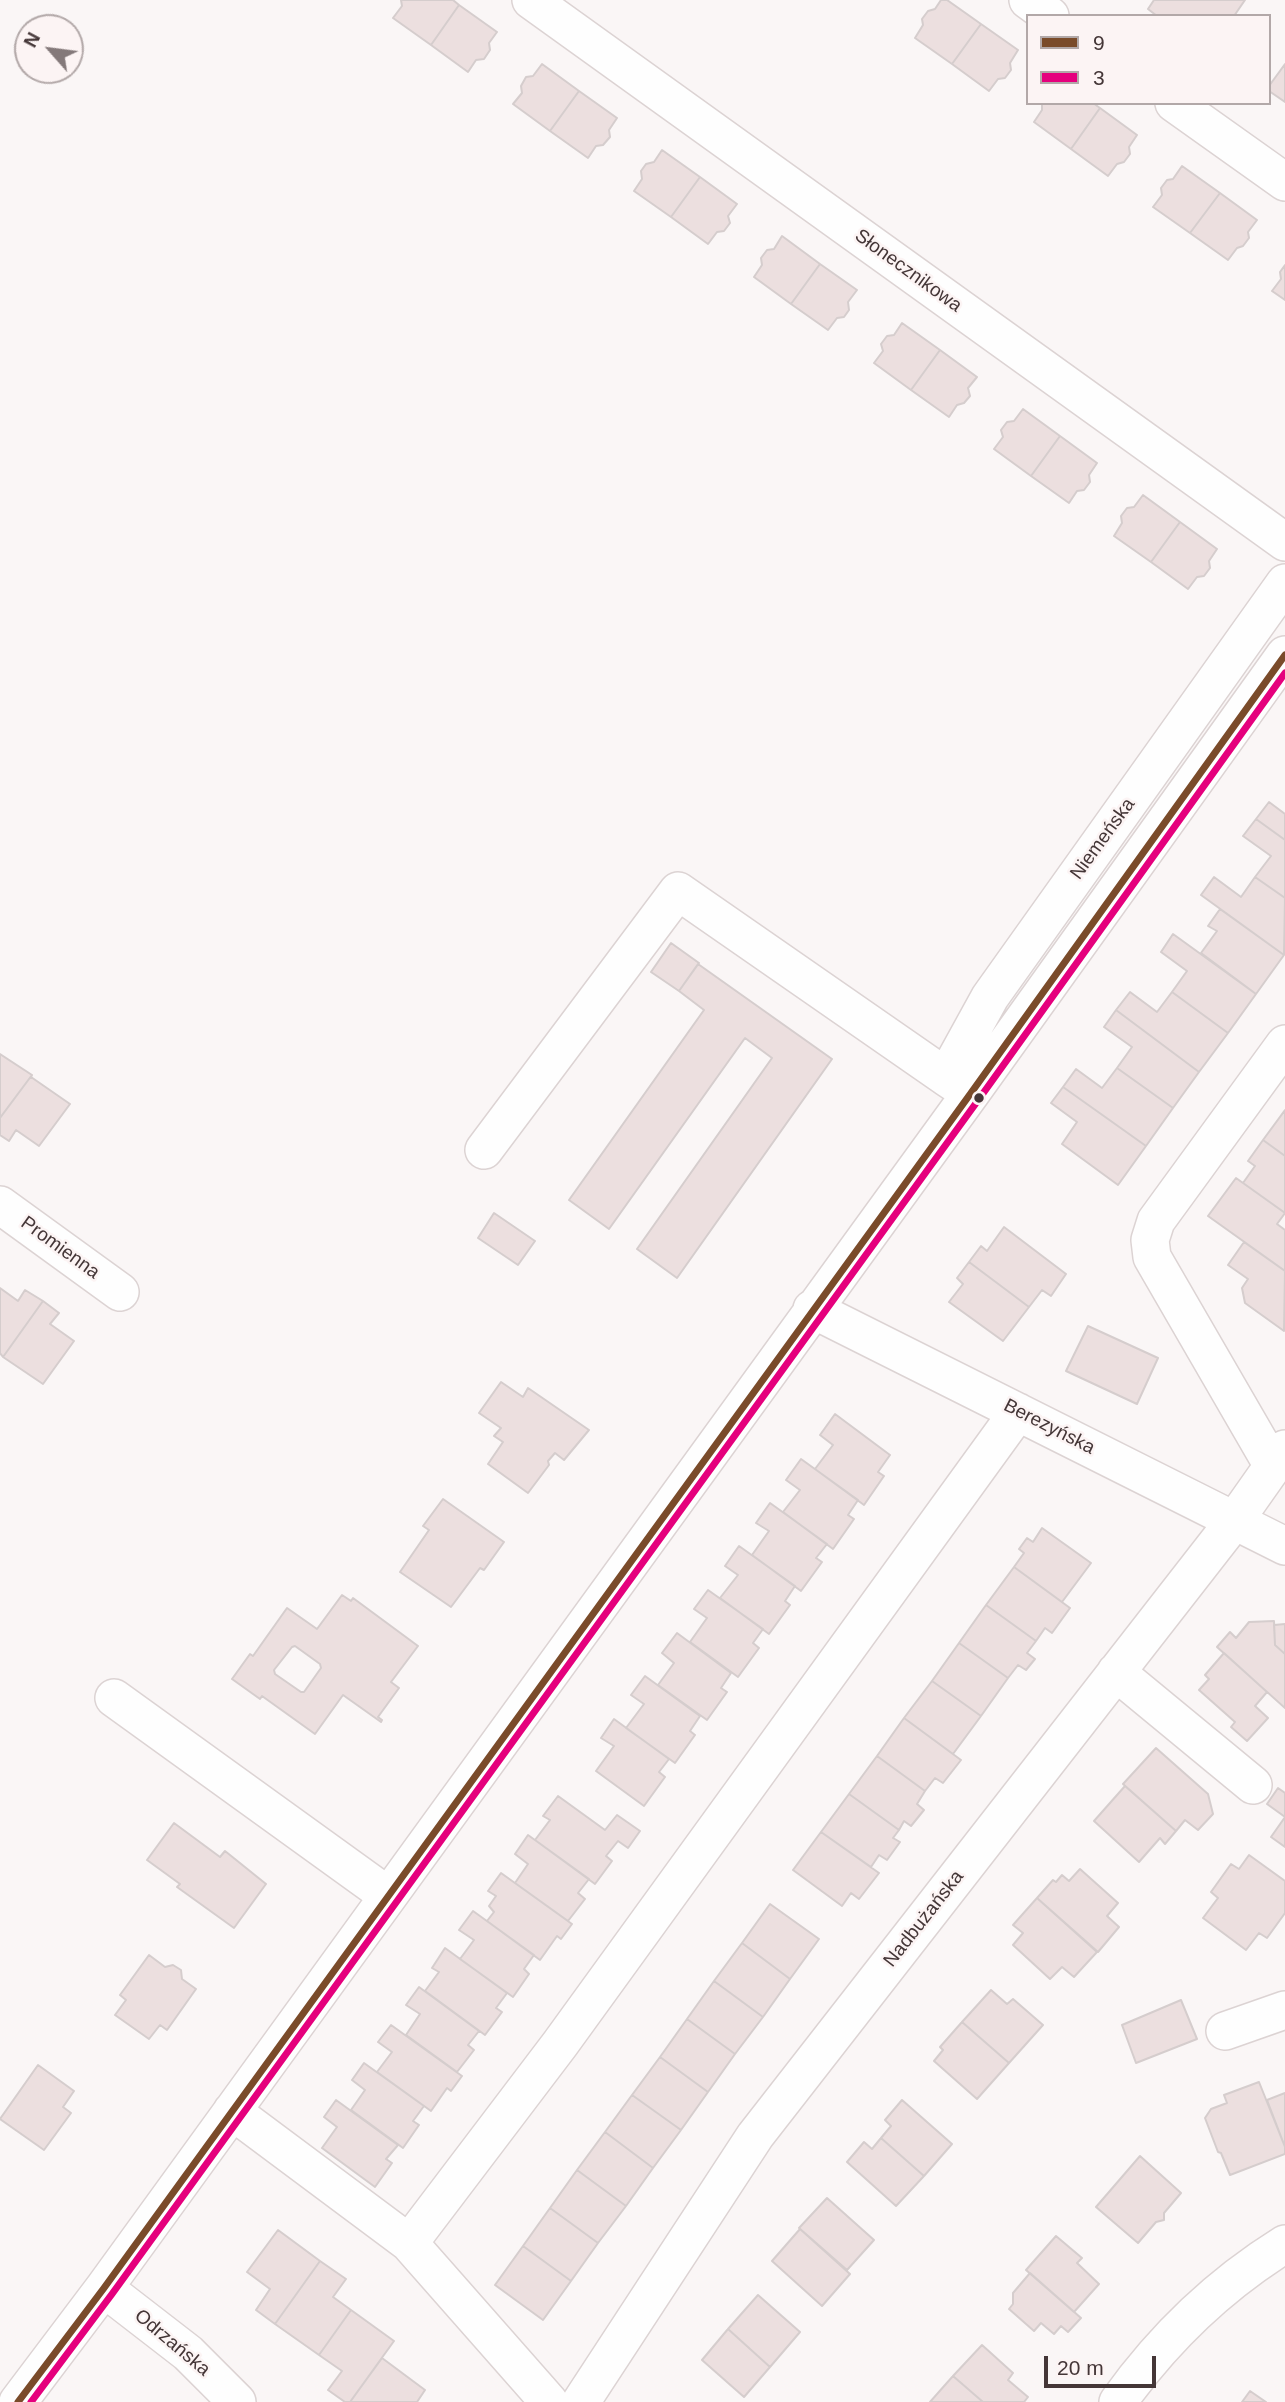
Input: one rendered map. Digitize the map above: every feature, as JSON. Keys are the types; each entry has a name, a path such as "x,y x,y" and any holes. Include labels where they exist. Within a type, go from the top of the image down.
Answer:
{"street":[{"name":"Słonecznikowa","path":"531,0 1285,542"},
{"path":"1028,0 1047,14"},
{"path":"1177,105 1285,182"},
{"name":"Niemeńska","path":"959,1085 990,997 1285,583"},
{"name":"Niemeńska","path":"18,2402 104,2288 812,1309 959,1085 1285,655"},
{"path":"484,1150 678,891 959,1085"},
{"path":"1279,1457 1152,1257 1150,1240 1156,1221 1285,1044"},
{"name":"Promienna","path":"0,1205 120,1292"},
{"name":"Berezyńska","path":"812,1309 1285,1546"},
{"path":"408,2243 560,2044 1018,1412"},
{"name":"Nadbużańska","path":"581,2402 755,2136 1235,1520 1279,1457"},
{"path":"1116,1672 1253,1785"},
{"path":"114,1698 387,1895"},
{"path":"1225,2031 1285,2010"},
{"path":"232,2111 408,2243 549,2402"},
{"path":"1118,2402 1186,2320 1256,2262 1285,2244"},
{"name":"Odrzańska","path":"104,2288 188,2353 237,2402"}],"building":[{"path":"401,0 453,0 459,5 431,45 393,18 402,6"},
{"path":"941,0 947,0 981,24 952,64 915,38 923,25 922,19 928,11 935,9"},
{"path":"1154,0 1245,0 1235,14 1154,14 1148,9"},
{"path":"459,5 497,32 489,43 490,50 484,59 476,60 468,72 431,45"},
{"path":"981,24 1018,50 1010,63 1011,70 1005,78 998,79 989,91 952,64"},
{"path":"542,64 579,91 550,131 513,104 522,93 521,86 526,77 533,76"},
{"path":"1285,64 1285,102 1271,92 1271,83"},
{"path":"579,91 617,118 609,130 610,137 603,145 596,146 588,158 550,131"},
{"path":"1042,105 1096,105 1100,108 1071,149 1034,122 1042,110"},
{"path":"1100,108 1137,135 1129,147 1130,154 1124,162 1117,164 1108,176 1071,149"},
{"path":"662,150 700,177 671,217 634,191 642,179 641,171 646,164 654,162"},
{"path":"1182,166 1220,193 1190,233 1153,207 1162,195 1161,188 1167,180 1173,179"},
{"path":"700,177 737,204 728,216 730,223 724,231 717,232 708,244 671,217"},
{"path":"1220,193 1257,220 1248,232 1249,238 1228,260 1190,233"},
{"path":"782,236 820,264 791,304 754,277 762,265 761,258 767,250 774,249"},
{"path":"820,264 857,290 848,302 849,310 844,317 837,318 828,330 791,304"},
{"path":"1285,265 1285,300 1272,291 1281,279 1280,272"},
{"path":"902,323 940,350 911,390 874,363 883,351 881,344 887,336 894,335"},
{"path":"940,350 977,377 968,388 970,396 964,403 957,405 949,417 911,390"},
{"path":"1023,409 1060,436 1031,476 994,449 1003,437 1001,430 1007,422 1014,421"},
{"path":"1060,436 1097,463 1089,475 1090,482 1084,490 1077,491 1069,503 1031,476"},
{"path":"1143,495 1180,522 1151,562 1114,536 1122,523 1121,516 1127,508 1134,507"},
{"path":"1180,522 1217,549 1209,561 1210,568 1204,576 1197,577 1188,589 1151,562"},
{"path":"1269,802 1285,814 1285,840 1256,819"},
{"path":"1256,819 1285,840 1285,898 1255,877 1271,856 1243,836"},
{"path":"1214,877 1241,897 1255,877 1285,898 1284,955 1201,895"},
{"path":"1220,909 1284,955 1256,994 1201,953 1217,931 1208,926"},
{"path":"1173,934 1256,994 1228,1033 1172,992 1187,971 1161,952"},
{"path":"671,943 699,963 679,991 651,972"},
{"path":"698,964 832,1059 677,1278 637,1249 772,1058 745,1038 609,1229 569,1200 704,1010 679,991"},
{"path":"1130,992 1157,1012 1172,992 1228,1033 1199,1072 1116,1010"},
{"path":"1116,1010 1199,1072 1173,1108 1117,1068 1132,1047 1104,1027"},
{"path":"0,1054 32,1075 0,1118"},
{"path":"1117,1068 1173,1108 1146,1146 1063,1087 1076,1069 1102,1088"},
{"path":"32,1075 31,1077 70,1104 39,1146 16,1130 9,1141 0,1135 0,1118"},
{"path":"1063,1087 1146,1146 1118,1185 1062,1144 1077,1122 1051,1103"},
{"path":"1285,1110 1285,1156 1263,1140"},
{"path":"1263,1140 1285,1156 1285,1213 1243,1183 1255,1166 1248,1161"},
{"path":"1236,1178 1285,1213 1277,1224 1285,1230 1285,1271 1208,1216"},
{"path":"494,1213 535,1241 518,1265 478,1238"},
{"path":"1004,1227 1066,1274 1051,1296 1042,1290 1029,1307 969,1262 981,1246 987,1251"},
{"path":"1244,1242 1285,1271 1284,1331 1245,1303 1242,1288 1248,1279 1228,1265"},
{"path":"969,1262 1029,1307 1003,1341 949,1302 963,1284 957,1278"},
{"path":"0,1288 18,1301 25,1290 43,1301 3,1357 0,1353"},
{"path":"43,1301 59,1313 50,1324 74,1341 43,1384 3,1357"},
{"path":"1088,1326 1158,1358 1137,1404 1066,1371"},
{"path":"501,1382 523,1397 528,1388 589,1430 564,1460 555,1453 528,1493 488,1464 503,1442 494,1436 501,1428 479,1413"},
{"path":"835,1414 890,1455 878,1472 884,1476 864,1505 815,1469 833,1445 820,1435"},
{"path":"801,1459 858,1500 848,1515 854,1519 833,1549 783,1512 800,1490 786,1480"},
{"path":"443,1499 504,1542 484,1570 480,1568 451,1607 400,1572 429,1530 423,1526"},
{"path":"770,1503 827,1544 816,1558 822,1562 801,1591 752,1555 769,1531 756,1523"},
{"path":"1042,1528 1091,1563 1062,1602 1014,1567 1024,1553 1019,1549 1027,1538 1033,1542"},
{"path":"739,1546 795,1586 785,1601 790,1605 769,1634 720,1598 738,1575 725,1566"},
{"path":"1014,1567 1070,1608 1052,1633 1045,1628 1036,1641 986,1605"},
{"path":"708,1590 763,1629 753,1643 759,1648 738,1677 690,1642 707,1618 694,1609"},
{"path":"342,1595 351,1601 353,1598 418,1646 391,1682 399,1688 378,1717 381,1722 343,1695 315,1734 262,1696 260,1699 232,1679 250,1654 253,1656 287,1608 317,1629","holes":["295,1646 320,1664 321,1668 304,1692 275,1674 274,1670"]},
{"path":"986,1605 1036,1641 1027,1653 1035,1659 1026,1670 1018,1665 1008,1678 959,1643"},
{"path":"1274,1621 1275,1645 1285,1654 1285,1708 1217,1647 1230,1632 1236,1638 1249,1622"},
{"path":"1285,1624 1285,1654 1275,1645 1274,1625"},
{"path":"677,1633 731,1673 721,1688 727,1692 707,1720 658,1685 674,1663 662,1653"},
{"path":"959,1643 1008,1678 981,1716 932,1681"},
{"path":"1224,1653 1267,1692 1255,1706 1268,1718 1247,1741 1231,1727 1235,1722 1199,1690 1209,1679 1205,1675"},
{"path":"645,1676 700,1716 690,1731 695,1735 675,1763 626,1728 644,1704 631,1695"},
{"path":"932,1681 981,1716 953,1754 904,1718"},
{"path":"904,1718 961,1760 943,1783 935,1778 925,1791 877,1756"},
{"path":"614,1719 669,1759 659,1772 665,1777 644,1806 596,1771 614,1746 601,1738"},
{"path":"1156,1748 1208,1794 1213,1814 1198,1830 1185,1820 1176,1831 1123,1784"},
{"path":"877,1756 925,1791 917,1804 924,1810 911,1826 904,1821 899,1830 849,1794"},
{"path":"1125,1786 1176,1831 1165,1844 1160,1838 1139,1862 1094,1821"},
{"path":"1278,1788 1285,1793 1285,1817 1267,1804"},
{"path":"849,1794 899,1830 893,1838 900,1842 887,1860 879,1855 871,1867 821,1832"},
{"path":"558,1796 605,1830 617,1815 640,1831 628,1848 618,1841 606,1856 612,1861 595,1884 535,1840 550,1820 543,1816"},
{"path":"1285,1817 1285,1847 1271,1837"},
{"path":"174,1823 220,1857 225,1851 266,1884 234,1928 177,1887 180,1884 147,1860"},
{"path":"821,1832 879,1873 859,1899 851,1893 842,1906 793,1870"},
{"path":"528,1835 589,1879 578,1893 585,1899 568,1921 515,1883 528,1864 515,1854"},
{"path":"1249,1855 1285,1881 1285,1913 1267,1938 1259,1933 1246,1950 1203,1918 1218,1898 1211,1892 1231,1864 1239,1869"},
{"path":"1080,1869 1118,1903 1107,1916 1119,1927 1098,1952 1037,1898 1053,1880 1056,1882 1062,1875 1069,1881"},
{"path":"501,1873 572,1924 561,1939 557,1936 540,1960 487,1921 494,1912 489,1906 496,1896 488,1891"},
{"path":"1037,1898 1097,1952 1074,1977 1062,1967 1050,1979 1013,1945 1023,1933 1013,1925"},
{"path":"770,1904 819,1939 790,1979 742,1943"},
{"path":"473,1911 534,1955 524,1969 529,1974 513,1997 460,1959 474,1940 459,1930"},
{"path":"742,1943 790,1979 763,2017 714,1981"},
{"path":"445,1948 507,1993 496,2008 502,2012 485,2035 425,1991 439,1972 432,1968"},
{"path":"149,1955 165,1967 173,1965 181,1970 182,1979 196,1989 167,2030 160,2025 149,2039 115,2015 126,2000 120,1995"},
{"path":"714,1981 763,2017 735,2054 687,2019"},
{"path":"419,1987 479,2031 468,2045 474,2050 457,2072 406,2035 420,2014 406,2005"},
{"path":"991,1990 1007,2004 1013,1999 1043,2025 1009,2063 962,2022"},
{"path":"1181,2000 1197,2039 1136,2063 1122,2025"},
{"path":"687,2019 735,2054 708,2092 660,2057"},
{"path":"962,2022 1009,2063 977,2099 934,2061 943,2050 940,2047"},
{"path":"391,2025 462,2076 451,2091 447,2088 431,2111 377,2072 392,2052 378,2042"},
{"path":"660,2057 708,2092 681,2130 632,2095"},
{"path":"364,2063 424,2106 413,2121 419,2125 403,2148 351,2110 365,2090 352,2080"},
{"path":"38,2065 74,2091 63,2107 71,2113 44,2150 0,2119"},
{"path":"1259,2082 1285,2147 1285,2154 1230,2175 1205,2118 1211,2109 1227,2103 1224,2095"},
{"path":"1285,2093 1285,2147 1267,2100"},
{"path":"632,2095 681,2130 653,2168 605,2132"},
{"path":"336,2100 398,2145 386,2159 392,2163 375,2187 322,2148 337,2127 324,2117"},
{"path":"902,2100 952,2144 924,2176 881,2138 891,2126 885,2120"},
{"path":"605,2132 653,2168 626,2206 577,2170"},
{"path":"881,2138 924,2176 896,2206 847,2162 864,2142 872,2149"},
{"path":"1140,2156 1181,2193 1164,2213 1164,2220 1156,2222 1138,2243 1096,2207"},
{"path":"577,2170 626,2206 598,2243 550,2208"},
{"path":"827,2198 874,2240 847,2270 799,2228"},
{"path":"550,2208 598,2243 571,2281 523,2246"},
{"path":"800,2229 850,2274 822,2306 772,2261"},
{"path":"278,2230 320,2261 275,2324 256,2310 270,2289 247,2272"},
{"path":"1056,2236 1082,2258 1077,2263 1099,2284 1074,2312 1026,2270"},
{"path":"523,2246 571,2281 543,2320 495,2285"},
{"path":"320,2261 346,2279 333,2297 351,2310 319,2355 275,2324"},
{"path":"1030,2273 1081,2318 1068,2332 1061,2326 1054,2334 1041,2323 1034,2331 1009,2309 1013,2304 1013,2293"},
{"path":"758,2295 800,2332 770,2367 728,2329"},
{"path":"351,2310 394,2341 350,2402 345,2402 328,2390 342,2371 319,2355"},
{"path":"728,2329 770,2367 744,2397 702,2360"},
{"path":"982,2345 1013,2373 1008,2380 1028,2397 1024,2402 983,2402 953,2376"},
{"path":"382,2358 425,2390 417,2402 350,2402"},
{"path":"953,2376 983,2402 930,2402"},
{"path":"1250,2391 1266,2402 1242,2402"}],"transit line":[{"name":"9","path":"18,2402 104,2288 971,1093 1285,655"},
{"name":"3","path":"31,2402 979,1099 1285,673"}]}
